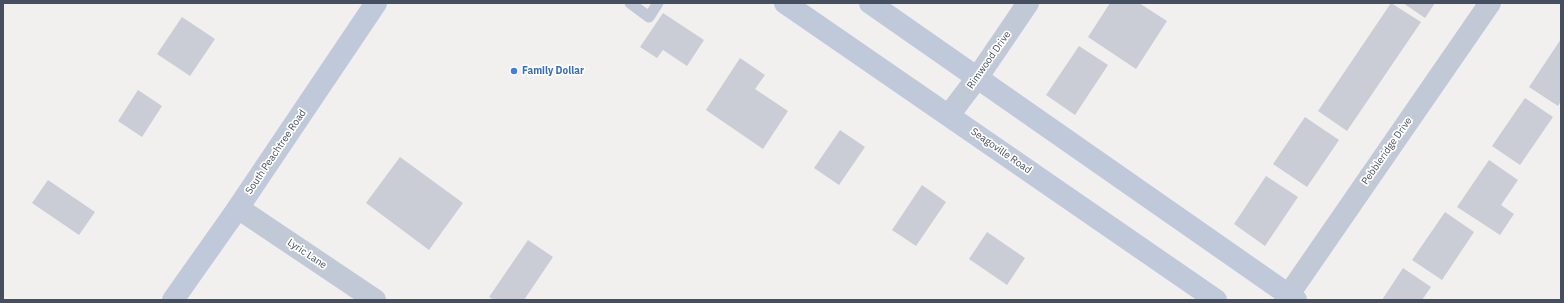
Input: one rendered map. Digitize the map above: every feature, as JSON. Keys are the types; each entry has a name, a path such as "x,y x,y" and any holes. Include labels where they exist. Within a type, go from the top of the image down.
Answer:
{"main road":[{"name":"South Peachtree Road","path":"173,300 238,208 376,3"},
{"name":"Seagoville Road","path":"785,3 1216,300"},
{"path":"870,3 1290,298"}],"street":[{"name":"Rimwood Drive","path":"949,115 977,78 1028,3"},
{"name":"Pebbleridge Drive","path":"1290,298 1490,3"},
{"name":"Lyric Lane","path":"238,208 375,300"}],"lane":[{"path":"630,3 649,17 658,3"}],"building":[{"path":"1110,3 1139,3 1167,21 1136,69 1088,37"},
{"path":"1391,3 1421,22 1347,131 1318,111"},
{"path":"1403,3 1435,3 1425,18"},
{"path":"663,13 704,40 687,66 663,50 657,58 640,47"},
{"path":"182,17 215,39 190,76 157,54"},
{"path":"1561,39 1561,101 1558,106 1529,87"},
{"path":"1079,46 1108,65 1075,115 1046,95"},
{"path":"740,58 765,75 755,89 788,111 763,149 706,110"},
{"path":"138,90 162,106 142,137 118,121"},
{"path":"1525,98 1553,117 1520,165 1492,146"},
{"path":"1305,117 1339,140 1307,187 1273,164"},
{"path":"840,130 865,147 839,185 814,168"},
{"path":"400,157 463,203 429,250 366,203"},
{"path":"1489,160 1518,180 1501,205 1514,214 1500,235 1457,207"},
{"path":"1266,176 1298,197 1265,246 1234,224"},
{"path":"48,180 95,212 79,235 32,203"},
{"path":"922,185 946,202 916,246 892,230"},
{"path":"1445,212 1474,232 1442,280 1412,260"},
{"path":"987,232 1025,258 1007,285 969,259"},
{"path":"528,240 553,257 524,300 494,300 489,297"},
{"path":"1403,268 1431,287 1422,300 1382,300"}],"place":[{"name":"Family Dollar","path":"514,71"}]}
